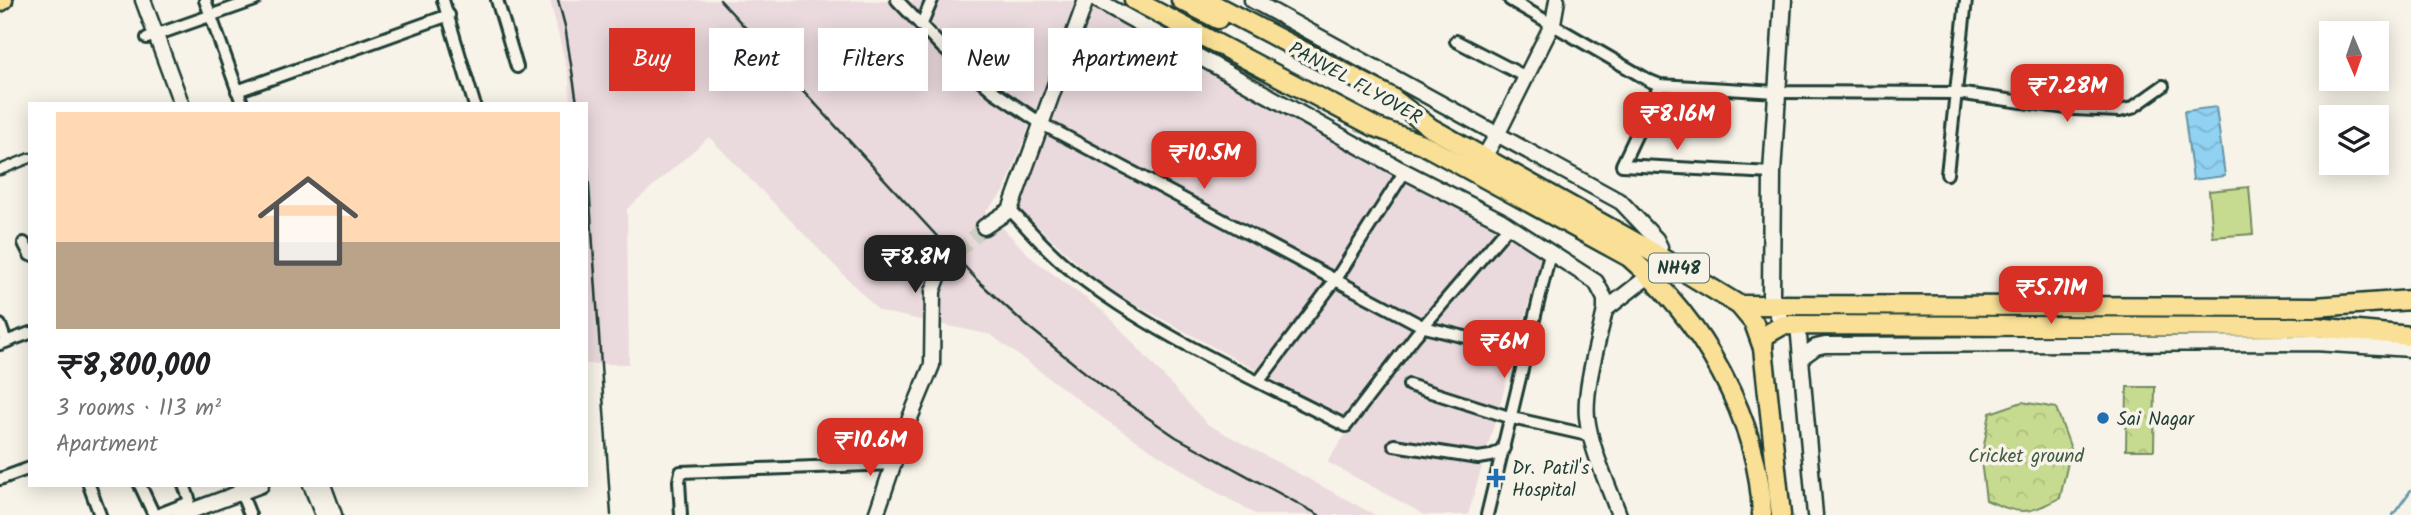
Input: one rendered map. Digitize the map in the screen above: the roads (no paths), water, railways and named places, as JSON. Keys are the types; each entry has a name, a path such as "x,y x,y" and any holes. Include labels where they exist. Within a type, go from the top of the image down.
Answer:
{"main road":[{"path":"1134,0 1376,127 1422,144"},
{"name":"PANVEL FLYOVER","path":"1157,0 1384,112 1431,128"},
{"name":"PANVEL FLYOVER","path":"1181,0 1384,112 1422,144"},
{"path":"1205,0 1391,97 1431,128"},
{"path":"1783,0 1772,173 1771,296 1773,305 1791,325"},
{"name":"NH48","path":"1431,128 1479,165 1629,257 1650,275 1679,308 1720,370 1750,444 1757,468 1762,513"},
{"name":"NH48","path":"1422,144 1479,165 1656,254 1739,305 1754,323 1763,348 1781,513"},
{"path":"1739,305 2315,307 2411,300"},
{"path":"1763,348 1764,336 1791,325 2315,327 2411,336"}],"street":[{"path":"133,0 151,37 176,102"},
{"path":"143,0 151,37"},
{"path":"205,0 242,102"},
{"path":"151,37 255,0"},
{"path":"443,0 470,102"},
{"path":"497,0 517,67"},
{"path":"897,0 943,48 993,91 1042,124 1424,327 1527,352"},
{"path":"921,26 932,0"},
{"path":"984,227 1010,210 1086,0"},
{"path":"1097,0 1509,226 1595,282 1605,299 1605,310 1587,415 1619,515"},
{"path":"1252,0 1621,202 1656,239 1660,247 1656,254"},
{"path":"1510,0 1660,85 1777,92 1956,93 2074,109 2120,111 2132,108 2163,86"},
{"path":"1479,165 1498,133 1552,23 1557,0"},
{"path":"1947,174 1966,0"},
{"path":"237,91 449,15"},
{"path":"1456,41 1526,77"},
{"path":"1660,85 1622,165 1772,173"},
{"path":"0,170 28,159"},
{"path":"1259,381 1336,279 1405,171"},
{"path":"1010,210 1068,268 1104,296 1196,349 1346,426 1509,226"},
{"path":"24,243 28,251"},
{"path":"1487,515 1550,253"},
{"path":"876,515 902,437 932,365 933,291 942,267"},
{"path":"1605,310 1650,275"},
{"path":"0,325 3,343 28,335"},
{"path":"1791,325 1802,357 1815,515"},
{"path":"1802,357 1816,347 1825,345 2315,343 2411,349"},
{"path":"1409,385 1511,418 1592,436"},
{"path":"1394,444 1478,458 1491,456 1504,449"},
{"path":"681,515 681,472 896,458"},
{"path":"0,479 28,469"},
{"path":"92,487 100,515"},
{"path":"141,487 155,515 188,503 185,487"},
{"path":"313,487 323,515"},
{"path":"324,487 334,515"},
{"path":"180,515 240,488 250,515"}],"water":[{"path":"2216,107 2225,176 2193,180 2184,111"}],"waterway":[{"path":"2393,515 2411,490"}],"tunnel":[{"path":"942,267 984,227"}],"railway":[{"path":"558,0 565,26 577,102"},
{"path":"720,0 978,281 1025,324 1103,387 1176,437 1319,515"},
{"path":"588,171 611,515"}],"place":[{"name":"Sai Nagar","path":"2103,418"},
{"name":"Dr. Patil's Hospital","path":"1496,478"}],"park label":[{"name":"Cricket ground","path":"2026,455"}]}
